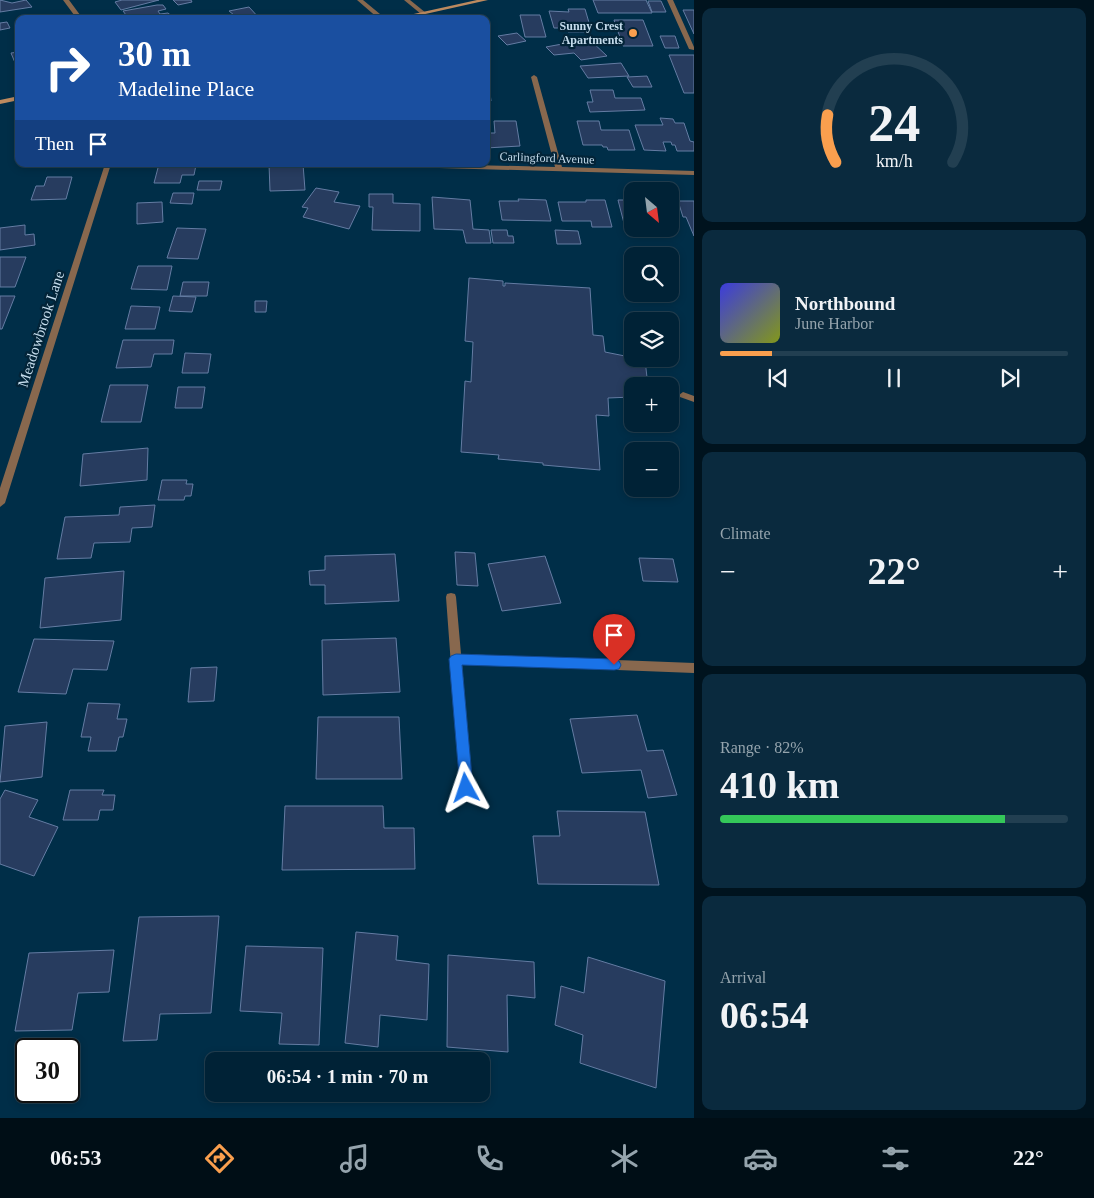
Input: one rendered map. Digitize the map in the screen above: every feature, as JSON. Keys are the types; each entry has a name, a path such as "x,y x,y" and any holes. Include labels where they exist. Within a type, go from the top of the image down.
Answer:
{"main road":[{"path":"413,15 485,0"},
{"path":"0,102 15,99"}],"street":[{"path":"66,0 77,15"},
{"path":"360,0 378,15"},
{"path":"407,0 423,13"},
{"path":"670,0 692,49"},
{"path":"534,77 558,169"},
{"name":"Meadowbrook Lane","path":"0,503 107,167"},
{"name":"Carlingford Avenue","path":"482,167 694,173"},
{"path":"683,395 694,399"},
{"path":"450,597 466,788"},
{"path":"456,659 694,668"}],"building":[{"path":"0,0 12,3 26,0 32,7 0,12"},
{"path":"122,0 159,0 121,10 115,2"},
{"path":"173,0 191,0 192,2 178,5"},
{"name":"Sunny Crest Apartments","path":"593,0 646,0 652,13 598,13"},
{"name":"Sunny Crest Apartments","path":"648,1 661,1 666,12 652,12"},
{"path":"163,5 166,9 158,11 160,14 168,13 170,15 126,15 123,11"},
{"path":"249,7 256,15 234,15 229,11"},
{"path":"568,9 585,9 590,26 584,26 585,32 568,32 567,28 554,28 549,11 569,12"},
{"path":"683,10 694,10 694,34"},
{"path":"520,15 540,15 546,37 525,37"},
{"name":"Sunny Crest Apartments","path":"614,20 643,20 653,46 623,46"},
{"path":"7,22 10,28 0,30 0,23"},
{"path":"517,33 526,41 507,45 498,36"},
{"name":"Sunny Crest Apartments","path":"660,36 675,36 679,48 665,48"},
{"path":"589,39 607,56 581,60 574,53 554,55 546,47"},
{"path":"15,52 15,63 11,53"},
{"path":"669,55 694,55 694,93 684,93"},
{"path":"621,63 629,76 588,78 580,66"},
{"path":"647,76 652,87 633,87 627,77"},
{"path":"590,90 613,90 615,98 641,98 645,110 590,112 587,102 593,102"},
{"path":"660,118 673,119 675,123 684,123 690,141 694,142 694,151 677,151 675,145 672,145 671,142 663,142 666,151 644,150 635,125 663,125"},
{"path":"494,121 516,121 520,146 490,148 490,133 495,133"},
{"path":"577,121 599,121 601,130 629,130 635,150 608,150 607,147 602,145 583,145"},
{"path":"158,167 196,167 194,175 182,175 180,183 154,183"},
{"path":"269,167 303,167 305,190 270,191"},
{"path":"47,177 72,177 66,199 31,200 36,186 44,186"},
{"path":"199,181 222,181 220,190 197,190"},
{"path":"316,188 339,192 334,202 360,206 349,229 303,217 308,208 302,207"},
{"path":"173,193 194,193 192,204 170,203"},
{"path":"369,194 393,194 393,203 420,204 420,231 372,230 373,207 369,207"},
{"path":"432,197 470,200 473,229 489,230 491,243 466,243 463,230 434,229"},
{"path":"518,199 546,200 551,221 502,220 499,201 519,201"},
{"path":"586,200 605,200 612,227 592,227 591,221 562,221 558,202 586,202"},
{"path":"618,200 624,200 624,223"},
{"path":"679,201 694,201 694,236 686,217 683,217"},
{"path":"162,202 163,222 137,224 137,203"},
{"path":"25,225 25,235 34,234 35,245 0,250 0,228"},
{"path":"177,228 206,229 198,259 167,258"},
{"path":"491,230 507,230 508,236 513,236 514,243 493,243"},
{"path":"555,230 578,231 581,244 557,244"},
{"path":"0,257 26,257 15,287 0,287"},
{"path":"138,266 172,266 167,290 131,289"},
{"path":"469,278 503,281 503,286 505,286 505,283 590,288 593,335 603,336 605,352 624,356 624,367 646,367 647,377 624,377 624,397 608,398 609,416 596,415 600,470 543,465 543,463 498,459 499,455 461,452 465,381 471,382 473,342 465,341"},
{"path":"183,282 209,282 207,296 180,296"},
{"path":"0,296 15,296 2,329 0,329"},
{"path":"173,296 196,297 192,312 169,311"},
{"path":"255,301 267,301 266,312 255,312"},
{"path":"131,306 160,307 155,329 125,329"},
{"path":"123,340 174,340 172,354 154,354 151,367 116,368"},
{"path":"185,353 211,354 208,373 182,373"},
{"path":"110,385 148,385 141,422 101,422"},
{"path":"178,387 205,387 202,408 175,408"},
{"path":"148,448 147,480 80,486 83,454"},
{"path":"162,480 187,480 186,484 193,484 191,496 185,496 184,500 158,500"},
{"path":"155,505 152,527 132,528 130,542 94,543 91,558 57,559 65,517 119,515 120,507"},
{"path":"455,552 475,553 478,586 457,585"},
{"path":"395,554 399,601 325,604 325,585 310,585 309,571 325,570 325,556"},
{"path":"545,556 561,603 502,611 488,564"},
{"path":"639,558 673,559 678,582 643,581"},
{"path":"124,571 121,620 40,628 45,578"},
{"path":"396,638 400,692 323,695 322,640"},
{"path":"34,639 114,641 107,670 73,669 66,694 18,692"},
{"path":"217,667 214,701 188,702 191,668"},
{"path":"88,703 120,704 117,719 127,719 123,737 119,737 116,751 88,751 91,737 81,737"},
{"path":"637,715 647,751 663,750 677,795 648,798 641,770 582,773 570,719"},
{"path":"318,717 399,717 402,779 316,779"},
{"path":"47,722 42,777 0,782 5,726"},
{"path":"5,790 38,800 29,817 58,827 34,876 0,864 0,799"},
{"path":"70,790 104,790 102,795 115,795 113,810 100,810 98,820 63,820"},
{"path":"285,806 383,806 384,828 414,828 415,869 282,870"},
{"path":"557,811 645,812 659,885 538,884 533,836 560,836"},
{"path":"219,916 211,1013 160,1014 157,1040 123,1041 139,917"},
{"path":"356,932 398,936 396,960 429,964 427,1020 380,1015 378,1047 345,1043"},
{"path":"246,946 323,948 319,1045 279,1044 282,1013 240,1011"},
{"path":"114,950 109,992 78,993 72,1030 15,1031 29,953"},
{"path":"448,955 534,962 535,998 507,995 508,1052 447,1047"},
{"path":"588,957 665,981 656,1088 580,1063 583,1035 555,1025 561,986 584,993"}],"place":[{"name":"Sunny Crest Apartments","path":"633,33"}],"route":[{"path":"466,788 456,659 614,665"}]}
